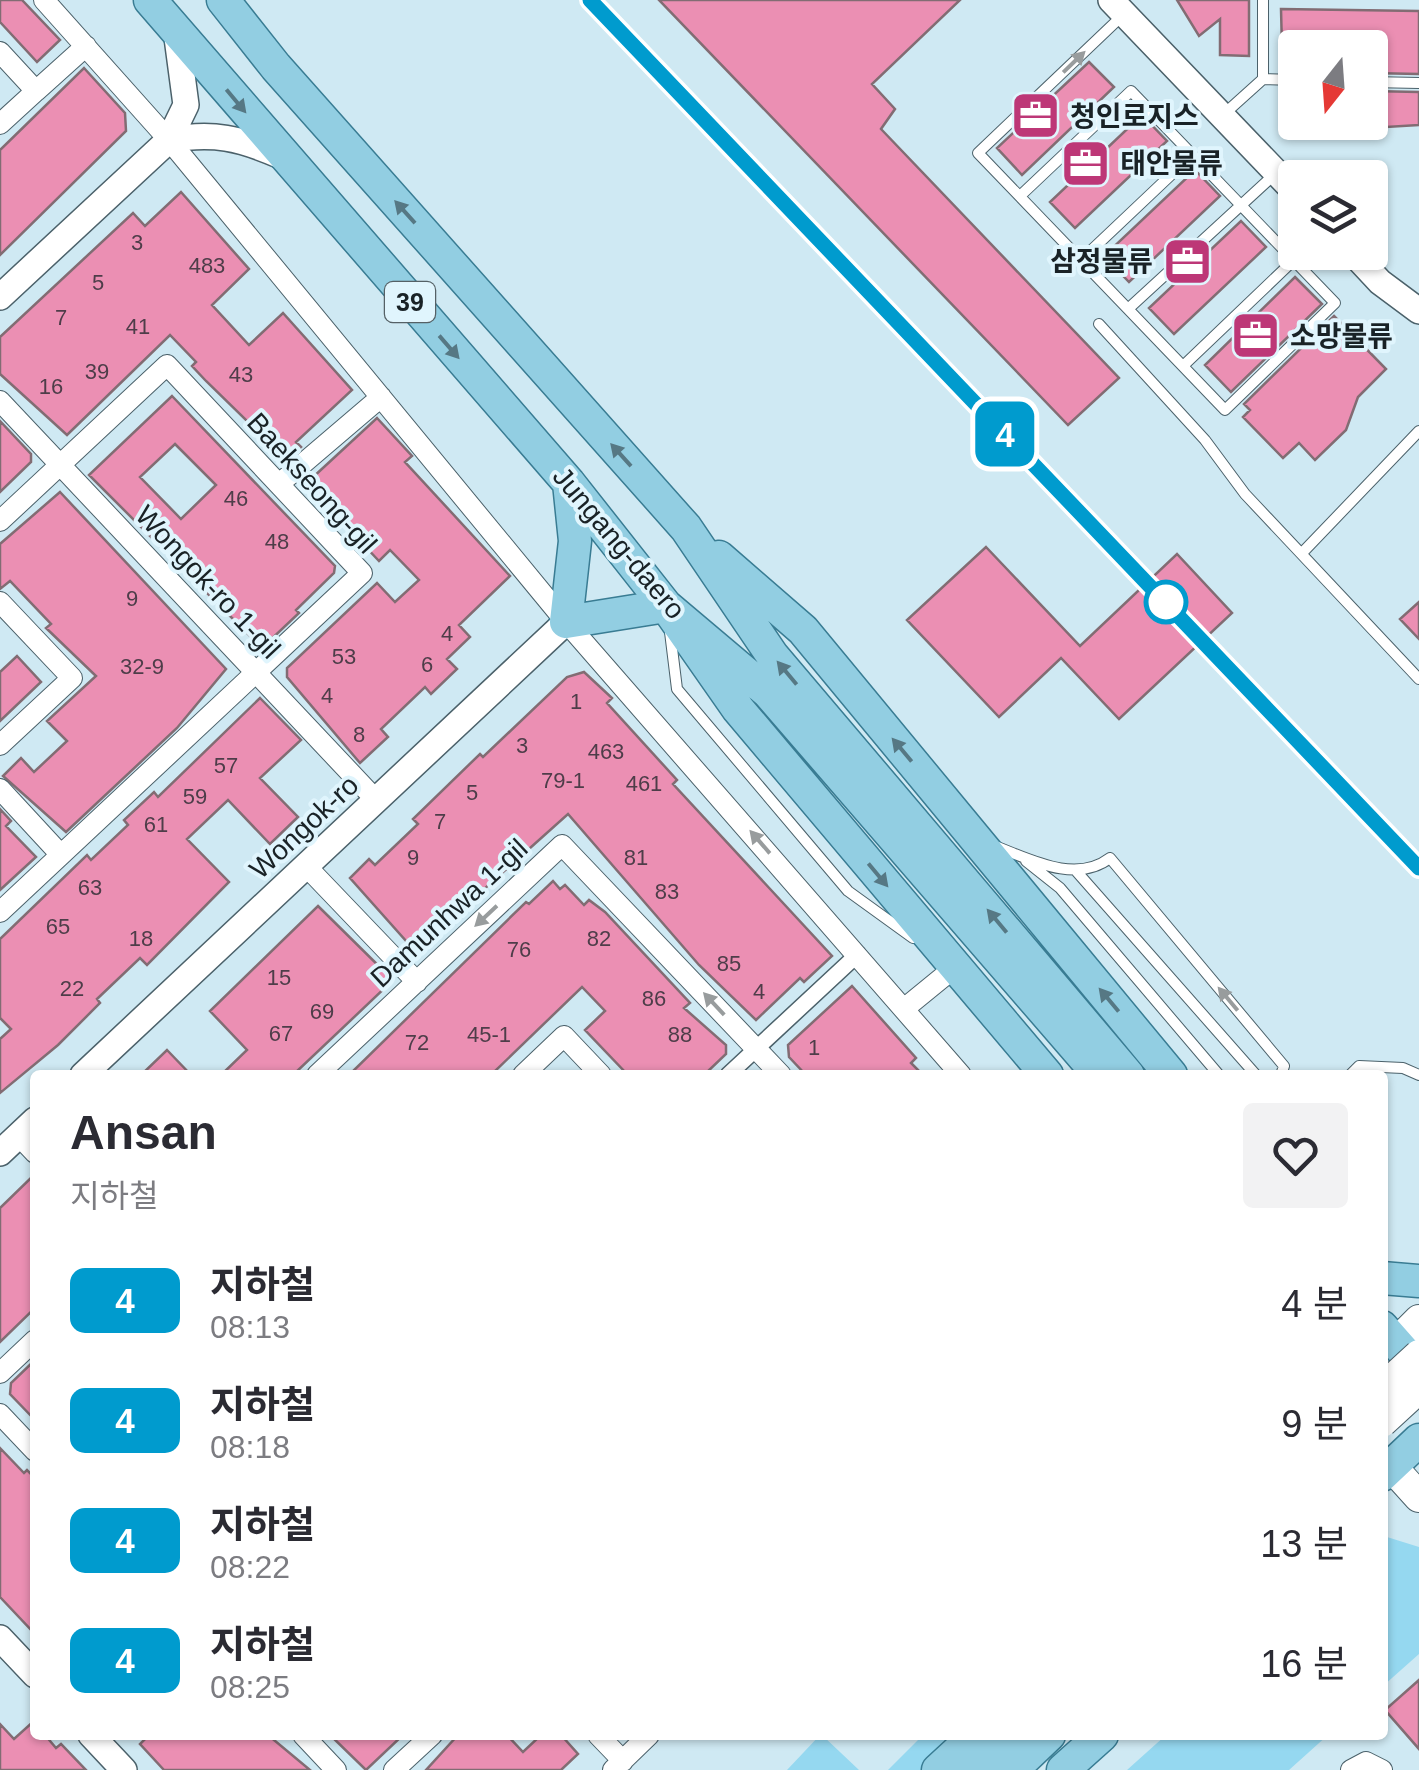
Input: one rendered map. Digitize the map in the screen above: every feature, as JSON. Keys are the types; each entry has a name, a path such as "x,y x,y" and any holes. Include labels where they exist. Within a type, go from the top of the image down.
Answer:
{"main road":[{"name":"Jungang-daero","path":"150,0 281,156 569,483 666,606 768,692 1095,1070"},
{"name":"Jungang-daero","path":"224,0 276,67 686,528 772,655 1124,1070"},
{"path":"569,483 575,541 566,622 666,606"},
{"name":"39","path":"686,528 803,630 1167,1070"},
{"name":"39","path":"666,606 738,709 1043,1070"},
{"path":"1388,1278 1419,1281"},
{"path":"1400,1340 1419,1369"},
{"path":"1388,1373 1400,1340"},
{"path":"1388,1416 1419,1388"},
{"path":"1388,1464 1419,1440"},
{"path":"1388,1469 1419,1497"},
{"path":"938,1770 971,1740"},
{"path":"976,1770 1009,1740"},
{"path":"1012,1770 1044,1740"},
{"path":"1063,1770 1096,1740"}],"street":[{"path":"44,0 169,140 566,622 956,1070"},
{"path":"1118,7 1276,173"},
{"path":"0,296 169,140 186,105 176,30"},
{"path":"0,124 86,46"},
{"path":"0,52 36,90"},
{"path":"169,140 208,133 238,138 281,156"},
{"path":"1369,270 1419,311"},
{"name":"Baekseong-gil","path":"0,521 167,365 362,573 0,912"},
{"path":"278,484 381,397"},
{"name":"Wongok-ro 1-gil","path":"0,401 376,800"},
{"path":"0,602 72,678 0,744"},
{"name":"Wongok-ro","path":"89,1070 566,622"},
{"path":"0,789 61,855"},
{"name":"Damunhwa 1-gil","path":"322,1070 562,844 776,1070"},
{"path":"306,866 416,982"},
{"path":"733,1070 858,954"},
{"path":"905,1008 956,969"},
{"path":"529,1070 564,1036 596,1070"},
{"path":"0,1373 30,1345"},
{"path":"0,1414 30,1446"},
{"path":"0,1638 30,1670"},
{"path":"96,1740 124,1770"},
{"path":"309,1740 336,1770"},
{"path":"394,1770 427,1740"},
{"path":"601,1740 618,1765 645,1740"},
{"path":"1352,1770 1366,1762 1382,1770"}],"lane":[{"path":"1263,0 1263,79"},
{"path":"1118,7 978,153 1226,410 1335,303 1304,270"},
{"path":"1222,116 1263,79 1278,79"},
{"path":"1388,82 1419,83"},
{"path":"1020,196 1131,92 1278,243"},
{"path":"1081,260 1192,154"},
{"path":"1128,309 1276,173"},
{"path":"1183,366 1284,270"},
{"path":"1099,324 1205,440 1245,494 1419,679"},
{"path":"1302,552 1419,431"},
{"path":"976,839 1078,872 1095,870 1110,858 1284,1066 1283,1070"},
{"path":"1020,856 1060,888 1216,1070"},
{"path":"1078,872 1252,1070"},
{"path":"1355,1070 1359,1066 1404,1068 1419,1076"}],"shaded area":[{"path":"1388,1537 1419,1547 1419,1654 1388,1682"},
{"path":"815,1740 827,1740 859,1770 787,1770"},
{"path":"918,1740 964,1740 932,1770 888,1770"},
{"path":"1160,1740 1322,1740 1289,1770 1127,1770"}],"building":[{"path":"0,0 22,0 60,40 37,62 0,22"},
{"path":"659,0 960,0 872,84 895,109 881,129 1119,378 1068,425"},
{"path":"1177,0 1249,0 1249,56 1220,55 1220,19 1199,36"},
{"path":"1281,9 1419,11 1419,74 1388,73 1388,30 1282,30"},
{"path":"1089,62 1114,87 1022,175 997,148"},
{"path":"84,68 125,113 126,131 0,255 0,150"},
{"path":"1388,91 1419,92 1419,125 1388,127"},
{"path":"1142,115 1167,141 1075,228 1050,202"},
{"path":"1195,170 1220,196 1129,282 1104,256"},
{"path":"181,192 249,269 212,305 249,345 283,313 352,390 296,442 301,447 291,456 282,455 206,381 192,366 196,362 170,335 67,435 0,374 0,337 133,213 145,226"},
{"path":"1241,221 1266,247 1174,334 1149,308"},
{"path":"1295,277 1322,304 1231,392 1205,365"},
{"path":"1334,316 1386,369 1358,397 1346,430 1315,460 1299,443 1283,458 1243,417 1250,410 1244,404"},
{"path":"172,396 335,566 334,573 262,648 89,475","holes":["175,444 216,485 181,519 140,477"]},
{"path":"377,418 412,456 405,462 510,576 459,625 470,637 447,659 457,669 431,694 425,687 381,729 388,737 360,763 287,677 287,668 377,583 395,602 419,580 390,550 379,561 314,492 311,479"},
{"path":"0,421 31,454 31,462 0,492"},
{"path":"60,492 226,669 177,728 66,832 3,776 21,758 34,772 67,741 47,721 96,676 46,628 51,624 10,581 0,589 0,544"},
{"path":"986,547 1080,646 1177,554 1232,613 1119,719 1061,658 999,717 907,620"},
{"path":"1419,602 1419,639 1400,619"},
{"path":"17,656 41,682 0,721 0,672"},
{"path":"584,672 612,698 607,703 677,780 673,784 832,956 804,982 800,978 756,1020 699,965 568,814 415,951 350,878 369,859 375,865 418,824 413,819 567,677"},
{"path":"260,698 301,740 260,778 298,817 270,844 228,800 187,839 229,882 147,965 140,958 97,999 100,1003 58,1045 0,1093 0,1039 11,1029 0,1018 0,939 87,855 91,860 128,825 124,820 154,792 158,797"},
{"path":"0,809 11,821 6,826 36,857 0,890"},
{"path":"553,881 560,889 565,885 584,905 589,900 605,912 690,1003 684,1008 726,1045 726,1054 709,1070 623,1070 585,1030 605,1011 582,987 496,1070 354,1070 526,902 529,904"},
{"path":"318,906 390,977 389,984 298,1070 226,1070 247,1050 210,1011"},
{"path":"852,986 916,1058 911,1063 918,1070 801,1070 789,1057 788,1045"},
{"path":"167,1050 186,1070 146,1070"},
{"path":"30,1179 30,1313 0,1342 0,1208"},
{"path":"30,1365 30,1415 10,1394 11,1383"},
{"path":"0,1448 24,1473 30,1473 30,1629 0,1597"},
{"path":"1419,1680 1419,1749 1388,1713 1388,1707"},
{"path":"0,1724 14,1739 30,1725 30,1740 49,1740 56,1748 61,1744 86,1770 0,1770"},
{"path":"144,1740 274,1740 310,1770 164,1770 140,1744"},
{"path":"335,1740 398,1740 366,1770"},
{"path":"453,1740 512,1740 523,1752 536,1740 565,1740 578,1754 561,1770 426,1770"}],"railway":[{"path":"590,0 1419,868"}],"metro line":[{"name":"4","path":"590,0 1419,868"}],"place":[{"name":"청인로지스","path":"1035,116"},
{"name":"태안물류","path":"1085,163"},
{"name":"삼정물류","path":"1188,261"},
{"name":"소망물류","path":"1255,336"}]}
